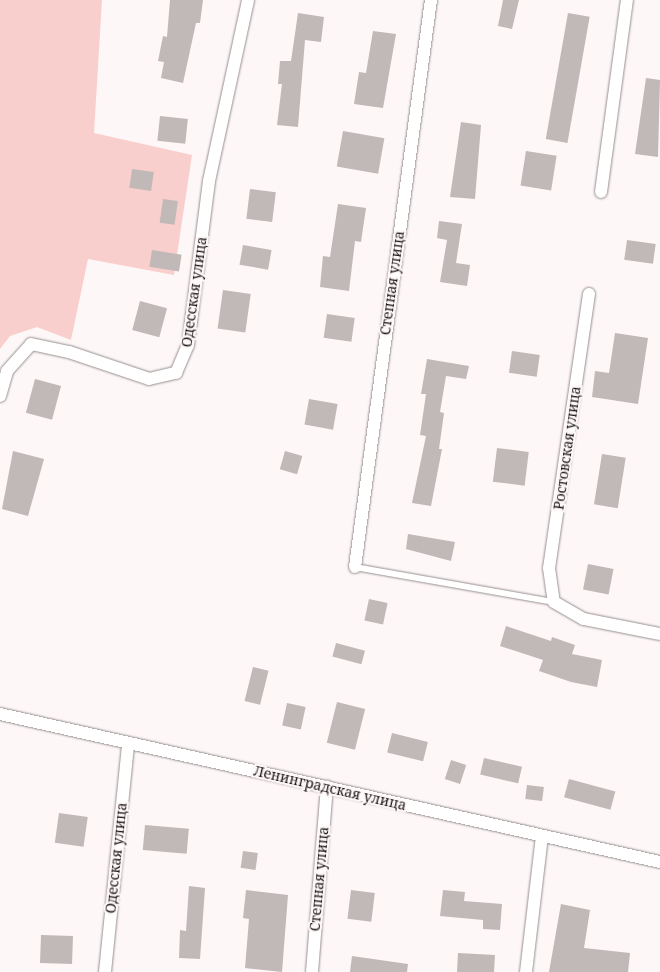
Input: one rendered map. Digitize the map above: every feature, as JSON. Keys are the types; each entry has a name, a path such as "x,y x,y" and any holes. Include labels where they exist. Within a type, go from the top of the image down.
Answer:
{"street":[{"name":"Одесская улица","path":"0,396 7,371 32,344 69,352 149,378 176,373 188,345 209,181 248,0"},
{"name":"Степная улица","path":"355,567 431,0"},
{"path":"601,192 628,0"},
{"name":"Ростовская улица","path":"554,602 550,568 589,294"},
{"path":"554,602 584,618 660,634"},
{"name":"Ленинградская улица","path":"0,714 660,862"},
{"name":"Одесская улица","path":"105,972 128,744"},
{"name":"Степная улица","path":"312,972 327,787"},
{"path":"526,972 542,836"}],"lane":[{"path":"355,567 554,602"}],"shaded area":[{"path":"0,0 102,0 94,133 192,155 174,275 88,259 71,340 37,327 10,336 0,349"}],"building":[{"path":"170,0 203,0 200,23 196,23 183,83 161,78 164,62 158,61 163,36 167,37"},
{"path":"503,0 519,0 512,29 498,26"},
{"path":"298,13 324,17 321,42 305,40 298,127 277,125 282,84 278,84 280,61 291,61"},
{"path":"568,13 590,17 567,143 546,139"},
{"path":"373,31 396,34 383,108 354,104 359,72 366,73"},
{"path":"646,78 660,80 658,157 635,154"},
{"path":"160,116 188,119 185,144 157,141"},
{"path":"461,122 481,125 475,199 450,197"},
{"path":"343,131 384,138 378,174 337,166"},
{"path":"526,151 557,156 551,190 521,186"},
{"path":"132,169 154,172 151,191 129,188"},
{"path":"250,189 276,192 272,222 246,219"},
{"path":"163,199 178,201 175,225 160,223"},
{"path":"338,204 366,208 361,242 355,241 349,291 320,287 323,256 330,257"},
{"path":"439,221 462,224 456,263 470,265 467,286 440,282 447,240 437,238"},
{"path":"627,240 656,244 653,264 624,260"},
{"path":"243,245 272,250 268,270 240,265"},
{"path":"152,250 182,255 179,271 149,267"},
{"path":"223,290 251,294 245,333 218,329"},
{"path":"140,301 167,308 159,337 132,330"},
{"path":"327,314 355,318 351,342 324,338"},
{"path":"615,333 648,338 638,404 592,397 595,371 609,373"},
{"path":"512,351 540,355 537,377 509,373"},
{"path":"427,359 469,366 466,379 446,376 440,412 444,413 439,449 442,449 431,506 412,503 426,436 420,435 426,394 421,394"},
{"path":"35,379 61,386 52,420 26,413"},
{"path":"309,399 338,404 333,430 304,425"},
{"path":"497,448 529,452 525,486 493,482"},
{"path":"13,451 44,459 28,516 2,509"},
{"path":"285,451 302,456 297,474 280,469"},
{"path":"602,454 626,458 618,508 594,504"},
{"path":"408,534 455,542 451,561 406,549"},
{"path":"588,564 614,569 609,594 583,590"},
{"path":"369,599 388,603 383,624 364,621"},
{"path":"506,626 551,641 552,637 575,645 572,654 602,660 597,687 571,682 539,671 543,660 500,646"},
{"path":"336,643 365,651 361,664 332,657"},
{"path":"253,667 269,671 260,705 245,701"},
{"path":"337,702 365,709 355,750 327,743"},
{"path":"287,703 306,707 301,729 282,725"},
{"path":"392,733 428,742 423,761 387,752"},
{"path":"484,758 522,767 518,783 480,775"},
{"path":"451,760 466,765 460,784 445,779"},
{"path":"569,779 615,791 610,810 564,797"},
{"path":"527,785 544,787 542,801 525,799"},
{"path":"59,813 88,817 84,847 55,843"},
{"path":"145,825 189,829 187,854 143,850"},
{"path":"243,851 258,853 255,870 241,868"},
{"path":"189,886 205,888 200,959 179,958 180,930 186,931"},
{"path":"246,890 288,895 282,972 245,968 249,919 243,918"},
{"path":"351,890 375,893 371,922 347,919"},
{"path":"443,890 465,892 464,901 502,904 500,930 483,929 483,920 440,916"},
{"path":"561,904 590,910 584,948 630,953 628,972 549,972"},
{"path":"41,935 73,936 72,964 40,963"},
{"path":"458,953 495,955 494,972 457,972"},
{"path":"352,956 408,964 407,972 350,972"}]}
